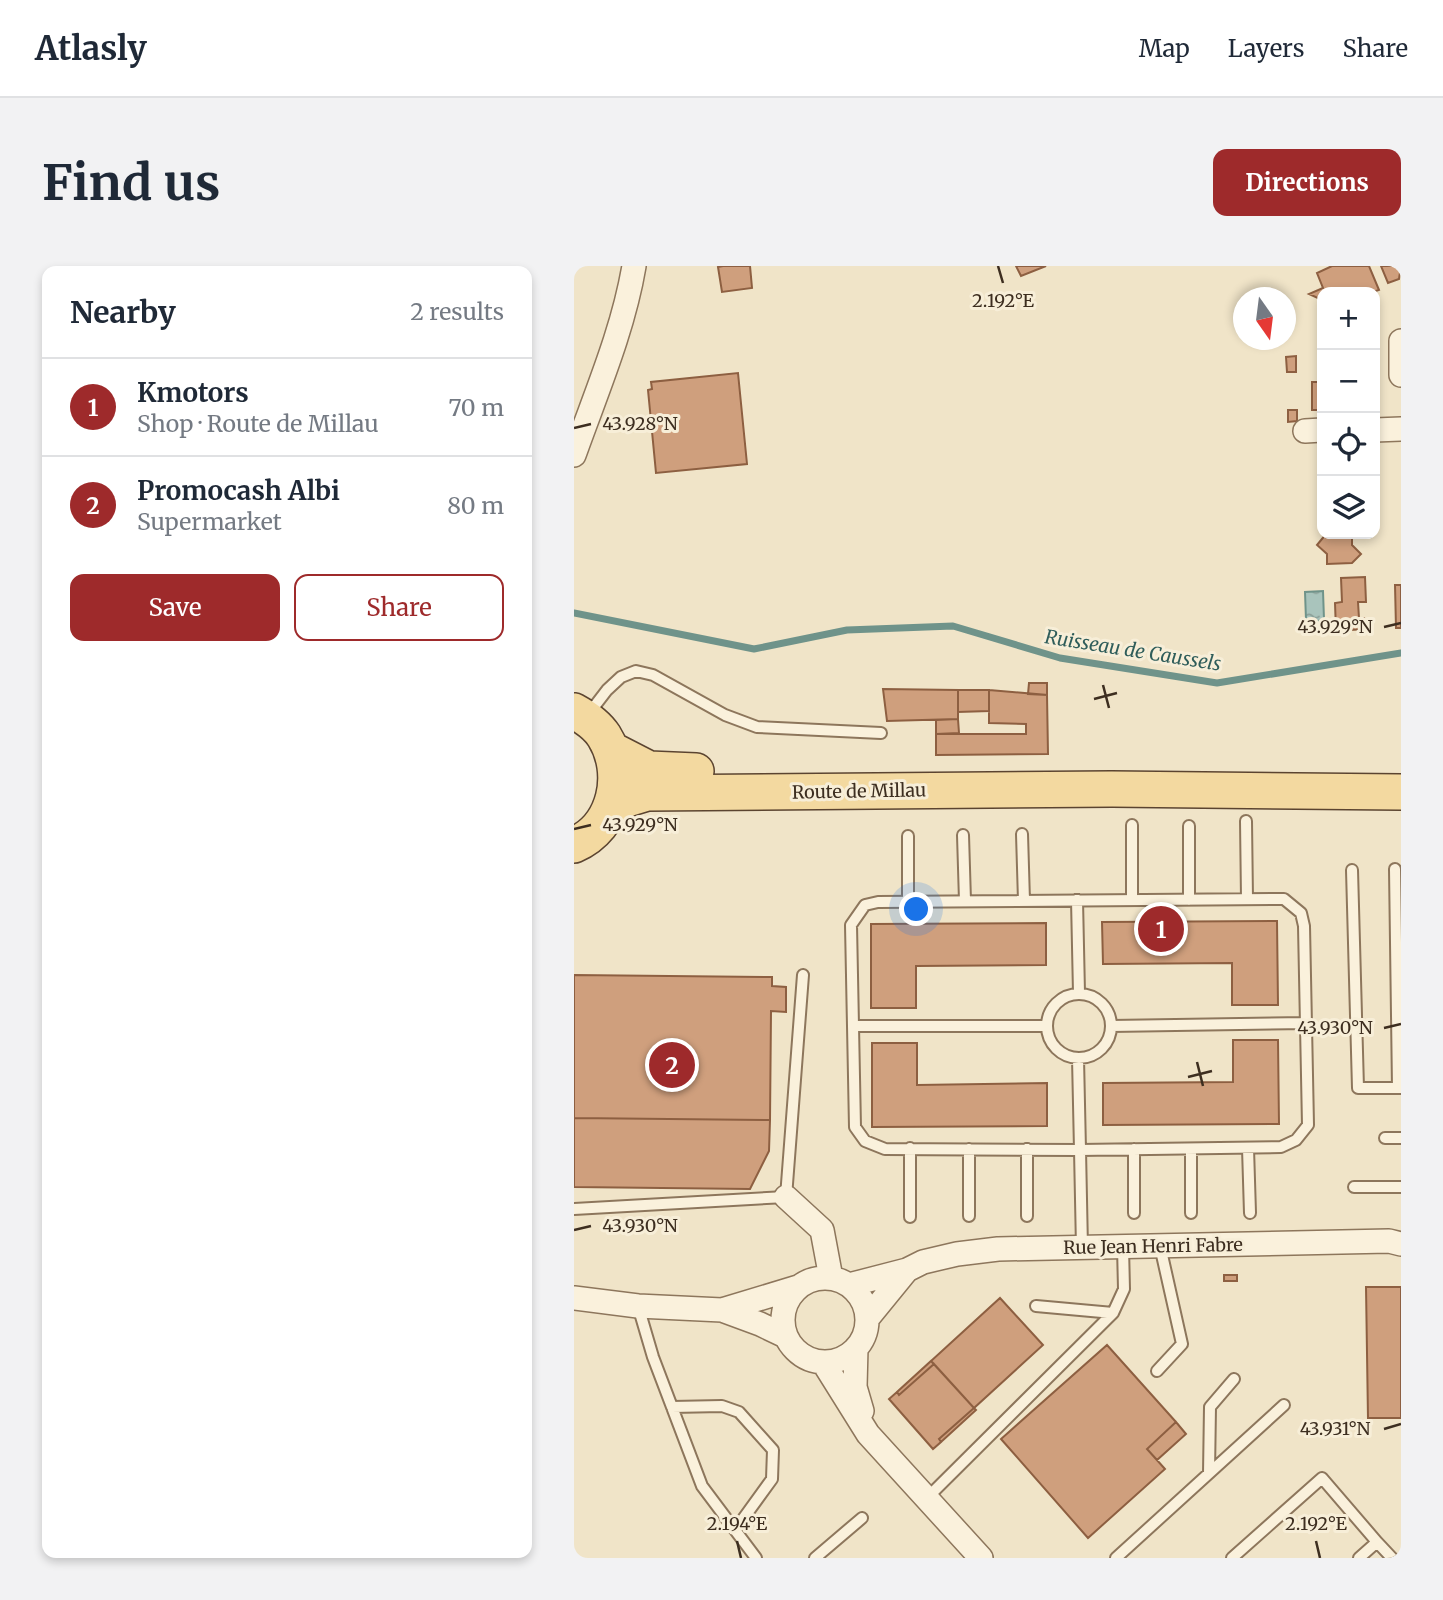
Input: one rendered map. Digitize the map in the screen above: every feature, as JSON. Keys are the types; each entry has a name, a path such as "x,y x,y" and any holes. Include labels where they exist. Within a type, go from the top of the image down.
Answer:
{"main road":[{"path":"574,845 597,828 609,811 616,791 617,770 602,733 580,714"},
{"name":"Route de Millau","path":"611,750 649,769 1112,789"},
{"name":"Route de Millau","path":"609,811 628,799 647,793 1112,789 1401,792"}],"street":[{"path":"574,455 621,326 634,266"},
{"path":"1401,341 1401,375"},
{"path":"1380,430 1401,429"},
{"path":"786,1197 822,1230 840,1282"},
{"name":"Rue Jean Henri Fabre","path":"840,1282 907,1270 923,1262 957,1254 998,1250 1389,1241 1401,1244"},
{"path":"867,1318 907,1270"},
{"path":"722,1310 819,1278 840,1282 860,1296 867,1318 866,1330 856,1348 842,1359 822,1362 803,1356 785,1336 783,1310 798,1287"},
{"path":"574,1298 638,1307 722,1310 785,1336"},
{"path":"856,1348 855,1387 868,1434"},
{"path":"822,1362 868,1434 981,1558"}],"lane":[{"path":"580,714 621,677 636,671 653,675 724,715 757,726 881,733"},
{"path":"1246,821 1247,899"},
{"path":"1132,825 1132,900"},
{"path":"1189,826 1189,900"},
{"path":"1022,834 1024,901"},
{"path":"963,835 965,901"},
{"path":"908,836 908,902"},
{"path":"1352,870 1358,1088 1399,1088 1395,869"},
{"path":"1247,899 1284,899 1301,913 1304,926 1308,1125 1297,1140 1281,1147 1248,1148 885,1149 865,1141 855,1127 851,925 866,905 878,902 1247,899"},
{"path":"1077,901 1079,993"},
{"path":"574,1209 786,1197 803,975"},
{"path":"1079,993 1095,998 1107,1010 1111,1026 1107,1042 1095,1054 1078,1058 1062,1054 1050,1042 1046,1026 1056,1004 1063,998 1079,993"},
{"path":"1111,1026 1306,1023"},
{"path":"853,1026 1046,1026"},
{"path":"1078,1058 1082,1248"},
{"path":"1385,1138 1401,1138"},
{"path":"910,1148 911,1217"},
{"path":"1248,1148 1250,1213"},
{"path":"968,1149 969,1216"},
{"path":"1027,1149 1027,1216"},
{"path":"1134,1213 1135,1149"},
{"path":"1191,1149 1191,1213"},
{"path":"1354,1187 1401,1187"},
{"path":"1157,1371 1182,1344 1160,1246"},
{"path":"927,1498 1114,1313 1124,1289 1123,1247"},
{"path":"1035,1306 1114,1313"},
{"path":"638,1307 702,1486 756,1558"},
{"path":"1209,1473 1210,1407 1234,1379"},
{"path":"1116,1558 1284,1405"},
{"path":"672,1407 722,1406 739,1412 773,1450 772,1479 735,1530"},
{"path":"1239,1556 1322,1478 1392,1558"},
{"path":"815,1558 862,1518"},
{"path":"1359,1558 1377,1542"}],"water":[{"path":"1323,591 1324,619 1315,622 1306,620 1305,592"}],"building":[{"path":"750,266 752,288 722,292 718,267"},
{"path":"1016,266 1046,266 1021,276"},
{"path":"1332,266 1369,266 1378,287 1323,287 1317,273"},
{"path":"1381,266 1401,266 1399,279 1388,283"},
{"path":"1296,356 1296,372 1287,372 1286,357"},
{"path":"738,373 747,464 656,473 648,390 652,389 651,382"},
{"path":"1312,382 1317,382 1317,410 1312,410"},
{"path":"1288,410 1297,410 1297,421 1288,422"},
{"path":"1322,539 1352,539 1352,545 1361,554 1352,563 1327,564 1327,554 1317,545"},
{"path":"1365,577 1366,602 1358,602 1359,618 1364,618 1365,629 1336,631 1335,603 1342,602 1341,578"},
{"path":"1395,585 1401,585 1401,628 1396,628"},
{"path":"1029,683 1047,683 1047,695 1028,694"},
{"path":"883,689 958,690 958,719 887,721"},
{"path":"958,690 989,690 989,711 958,712"},
{"path":"989,690 1047,695 1048,754 936,755 936,734 1026,734 1026,724 989,723"},
{"path":"958,719 959,733 936,734 936,720"},
{"path":"1277,921 1278,1005 1232,1005 1232,963 1103,964 1102,922"},
{"path":"1046,923 1046,965 916,966 916,1008 871,1008 871,924"},
{"path":"574,975 772,977 772,986 786,987 786,1012 771,1011 770,1120 574,1118"},
{"path":"1233,1040 1278,1040 1279,1124 1103,1125 1103,1083 1233,1082"},
{"path":"872,1043 917,1043 917,1085 1047,1083 1047,1126 872,1127"},
{"path":"574,1118 770,1120 769,1151 750,1189 574,1187"},
{"path":"1224,1275 1237,1275 1237,1281 1224,1281"},
{"path":"1366,1287 1401,1287 1401,1418 1368,1418"},
{"path":"1000,1298 1043,1345 974,1408 931,1361"},
{"path":"1107,1345 1176,1422 1147,1449 1165,1469 1088,1538 1001,1439"},
{"path":"931,1361 934,1364 899,1395 897,1392"},
{"path":"934,1364 974,1408 939,1439 941,1442 933,1449 889,1399 897,1392 899,1395"},
{"path":"974,1408 976,1410 941,1442 939,1439"},
{"path":"1176,1422 1186,1434 1157,1460 1147,1449"}],"waterway":[{"name":"Ruisseau de Caussels","path":"574,613 754,649 847,630 953,626 1060,658 1217,683 1401,653"}],"place":[{"name":"Kmotors","path":"1161,929"},
{"name":"Promocash Albi","path":"672,1065"}]}
